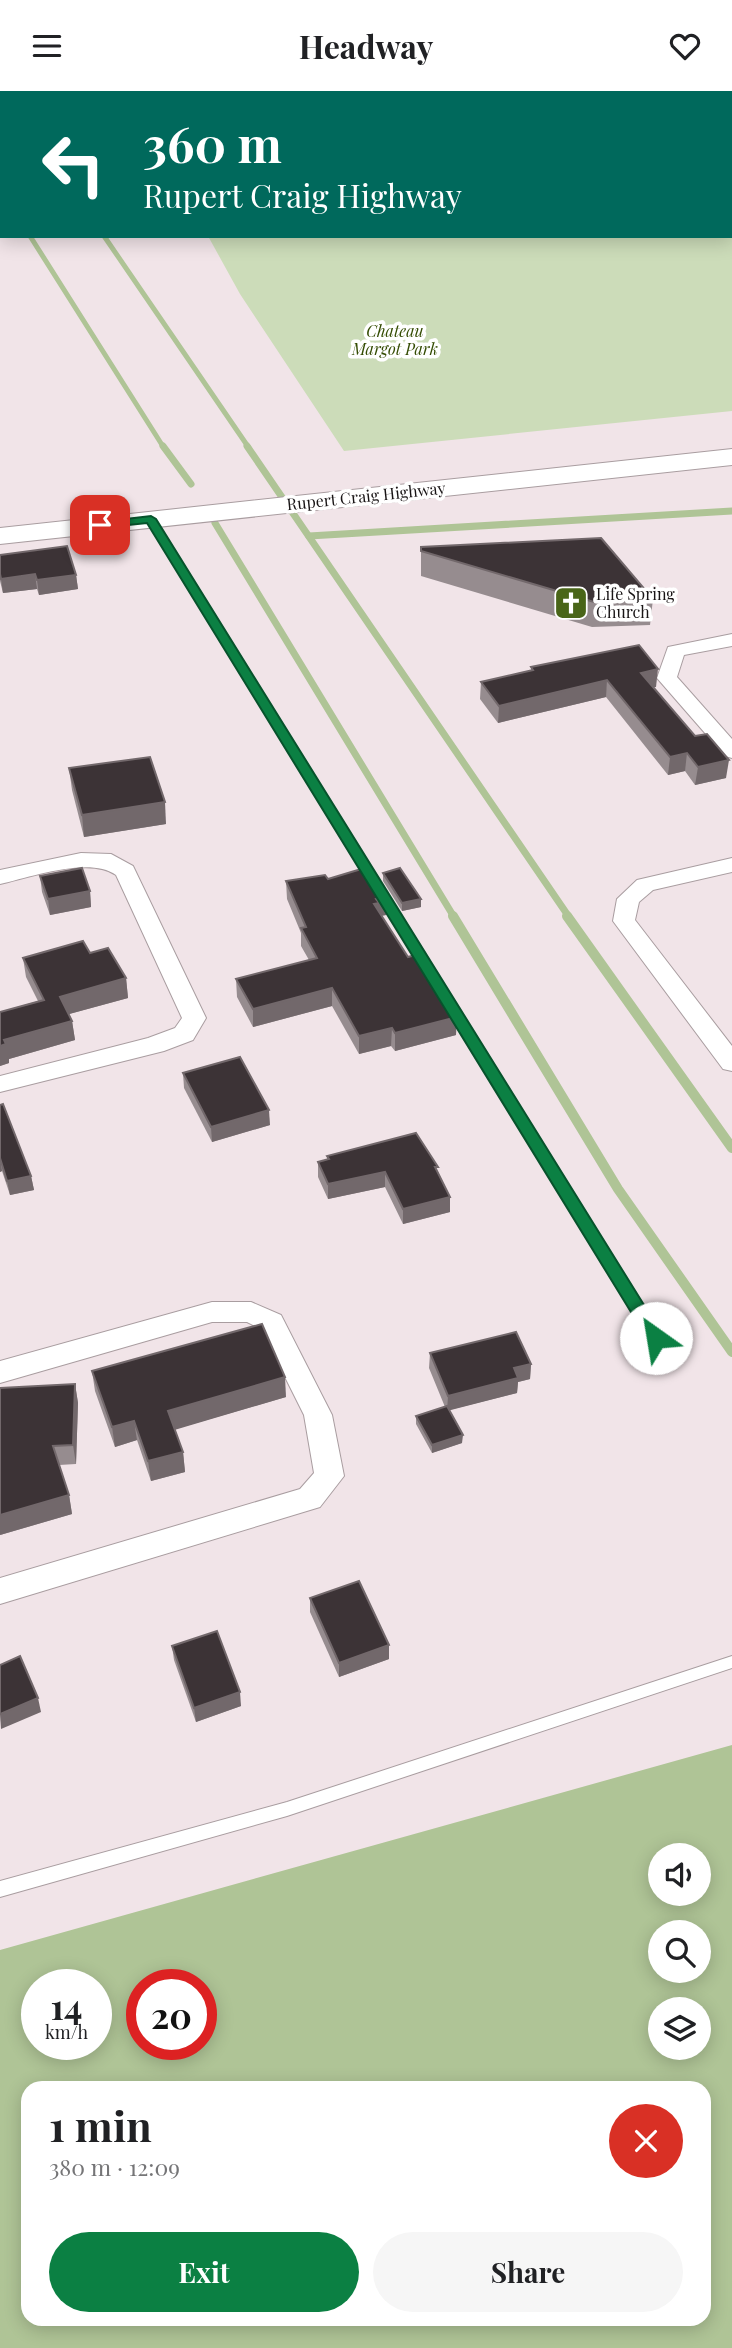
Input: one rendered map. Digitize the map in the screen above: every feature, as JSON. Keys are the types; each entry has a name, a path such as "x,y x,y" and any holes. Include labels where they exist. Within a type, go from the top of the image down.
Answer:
{"main road":[{"name":"Rupert Craig Highway","path":"320,492 732,438"},
{"name":"Rupert Craig Highway","path":"0,517 253,499 732,457"},
{"name":"Rupert Craig Highway","path":"0,536 151,519 253,499"}],"street":[{"path":"732,640 717,641 676,652 667,678 732,752"},
{"path":"0,877 81,860 111,861 125,871 194,1018 184,1034 155,1045 0,1084"},
{"path":"732,865 645,885 628,899 624,921 732,1063"},
{"path":"0,1372 212,1312 251,1312 271,1322 318,1415 329,1476 310,1498 0,1591"}],"lane":[{"path":"151,519 656,1338"},
{"path":"0,1889 287,1809 732,1662"}],"green space":[{"name":"Chateau Margot Park","path":"209,238 732,238 732,411 344,451 240,294"}],"shaded area":[{"path":"732,1745 732,2348 0,2348 0,1950"}],"building":[{"path":"601,538 653,599 594,602 421,551 421,547"},
{"path":"67,546 76,575 37,580 35,574 1,579 0,555"},
{"path":"639,645 658,669 641,673 695,736 707,734 729,760 698,767 687,753 670,757 607,680 499,706 481,682 533,670 531,667"},
{"path":"150,757 165,802 82,815 69,768"},
{"path":"368,867 386,896 376,899 379,903 374,904 408,957 419,954 457,1017 395,1033 392,1028 359,1036 332,988 253,1009 236,979 317,958 301,928 306,927 286,881 325,875 328,879"},
{"path":"82,868 90,891 48,899 40,876"},
{"path":"400,868 421,899 402,903 383,873"},
{"path":"83,941 90,953 108,948 126,978 60,997 72,1021 4,1040 6,1044 0,1046 0,1012 44,1000 23,958"},
{"path":"240,1057 269,1110 211,1127 183,1073"},
{"path":"3,1104 31,1176 7,1181 0,1158 0,1105"},
{"path":"416,1133 438,1167 435,1167 450,1197 403,1209 385,1172 328,1184 318,1162 329,1159 327,1156"},
{"path":"262,1324 285,1377 168,1411 183,1452 148,1461 134,1421 112,1427 92,1371"},
{"path":"516,1332 531,1364 514,1368 518,1378 448,1396 430,1353"},
{"path":"75,1384 73,1445 53,1446 69,1495 0,1515 0,1388"},
{"path":"447,1406 463,1435 432,1445 416,1416"},
{"path":"359,1581 389,1645 339,1663 310,1598"},
{"path":"217,1631 240,1692 194,1708 172,1646"},
{"path":"20,1656 38,1698 0,1714 0,1665"}],"waterway":[{"path":"31,238 164,448"},
{"path":"105,238 249,448"},
{"path":"163,446 191,484"},
{"path":"247,446 569,917"},
{"path":"309,536 732,511"},
{"path":"215,523 454,917"},
{"path":"453,916 618,1189 732,1352"},
{"path":"567,916 732,1148"}],"place":[{"name":"Life Spring Church","path":"571,603"}],"route":[{"path":"100,525 151,519 656,1338"}]}
